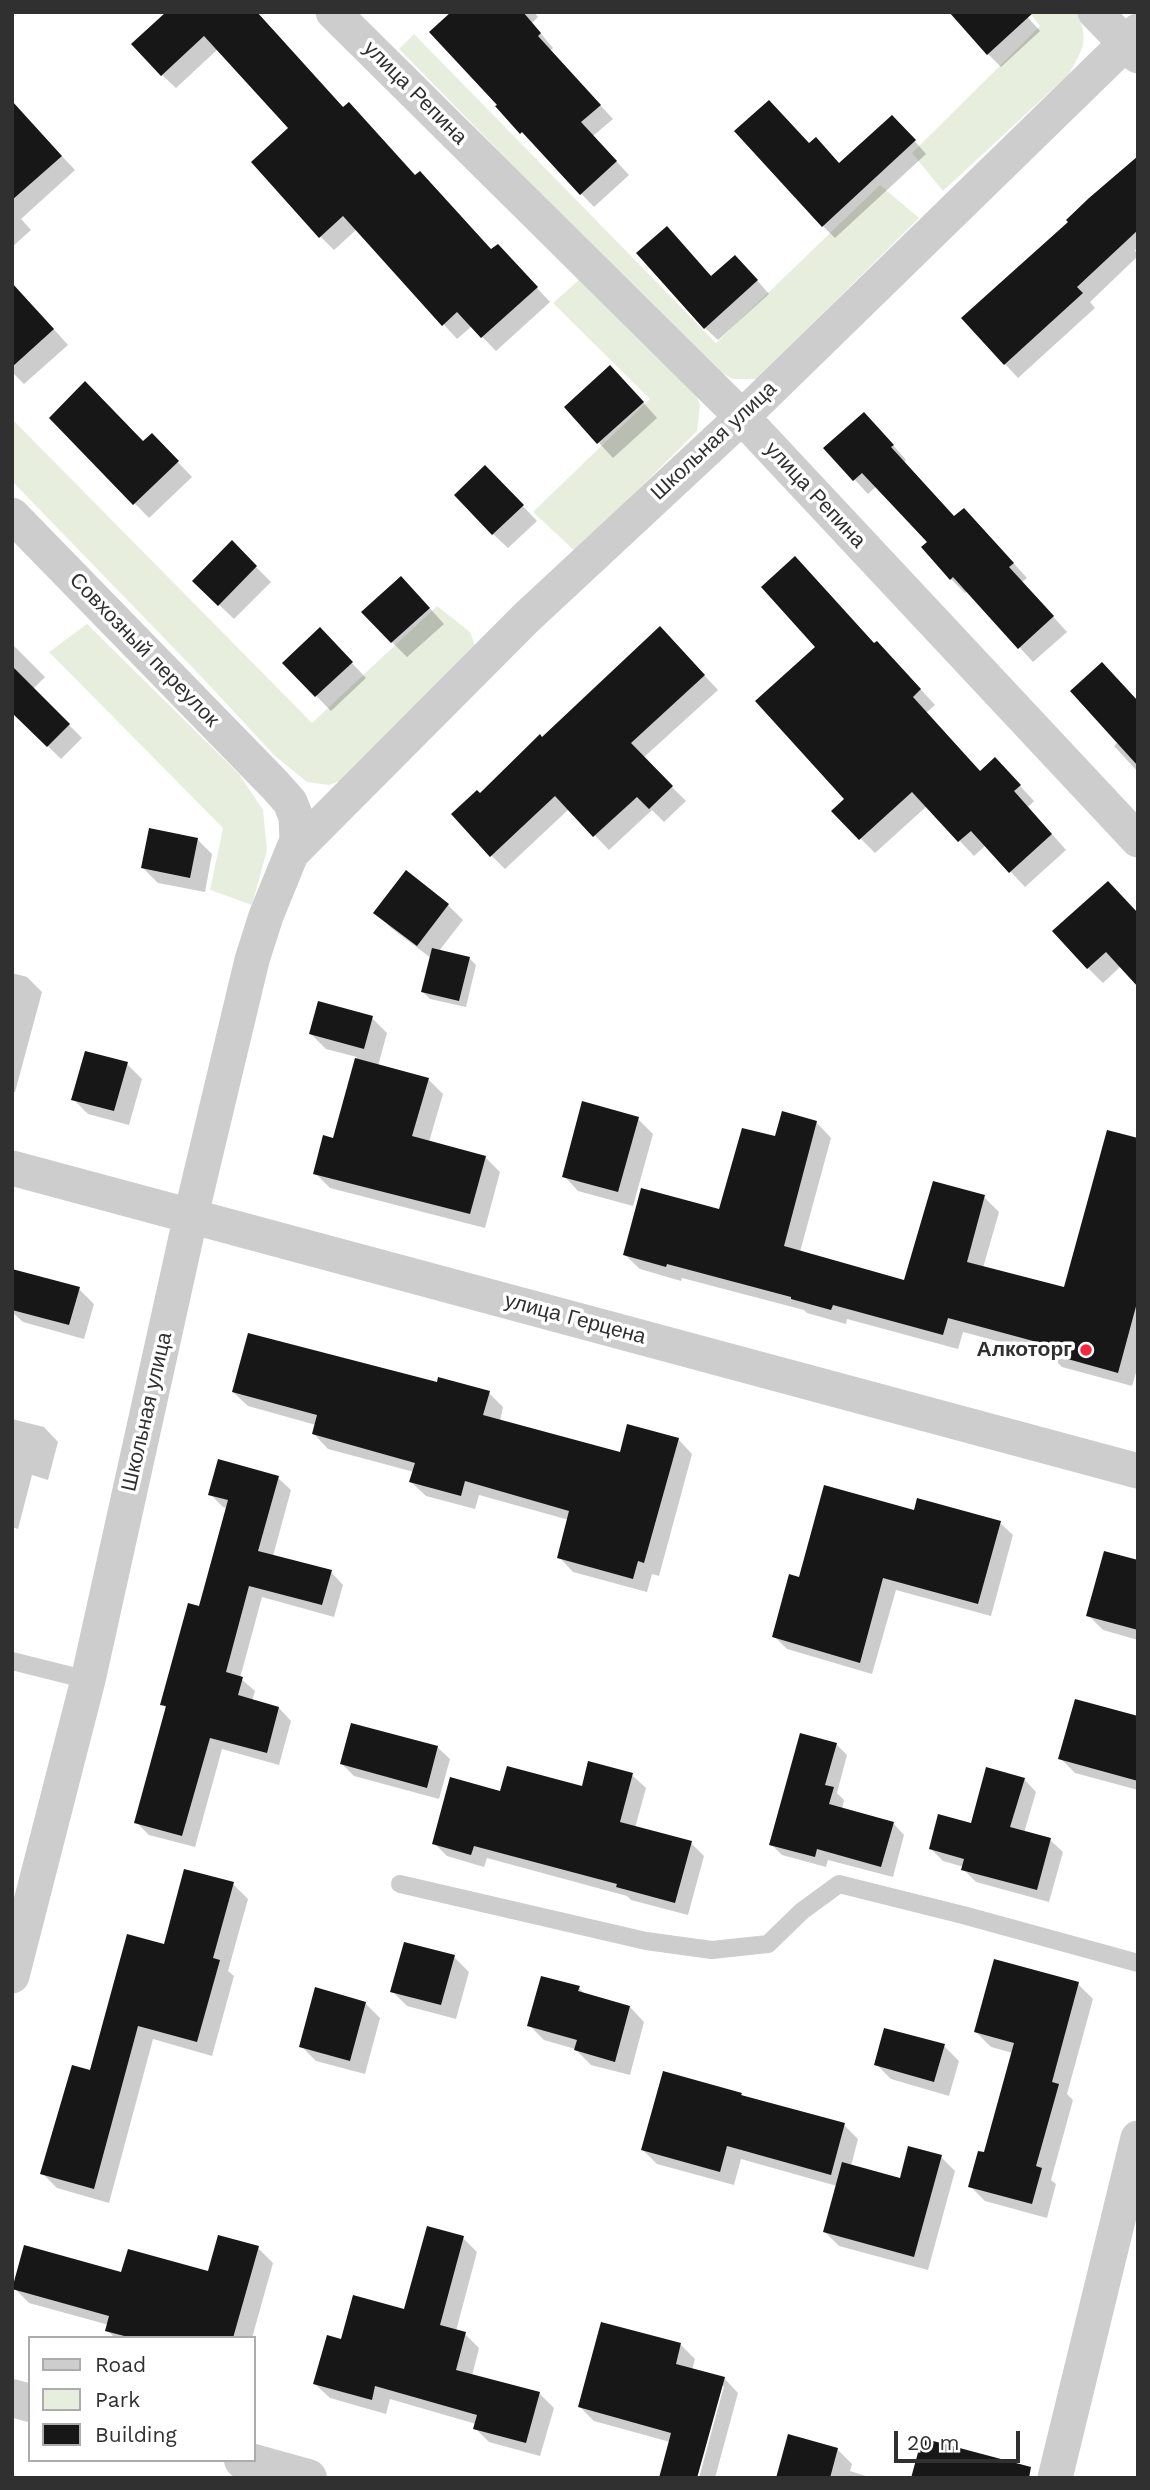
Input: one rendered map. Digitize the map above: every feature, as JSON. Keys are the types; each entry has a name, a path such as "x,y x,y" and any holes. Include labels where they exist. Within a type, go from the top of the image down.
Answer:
{"street":[{"name":"улица Репина","path":"333,12 742,416 1138,840"},
{"path":"1095,12 1134,44"},
{"name":"Школьная улица","path":"292,853 526,618 1134,44"},
{"name":"Совхозный переулок","path":"12,515 275,785"},
{"name":"Школьная улица","path":"12,1976 88,1680 191,1215 252,960 266,916 297,840 296,817 290,802 275,785"},
{"name":"улица Герцена","path":"12,1168 1138,1471"},
{"path":"1055,2478 1138,2138"},
{"path":"250,2462 308,2478"}],"lane":[{"path":"12,1661 88,1680"},
{"path":"400,1884 646,1941 712,1950 768,1944 802,1912 839,1884 1138,1963"}],"green space":[{"path":"1029,12 1077,12 1084,37 1078,57 1069,74 943,191 912,153 1040,26"},
{"path":"414,34 716,343 880,185 919,218 757,379 733,379 710,367 399,49"},
{"path":"580,279 694,390 700,405 697,431 576,552 533,512 650,399 553,303"},
{"path":"12,419 312,723 437,606 470,632 478,654 353,776 329,785 307,782 275,756 12,481"},
{"path":"87,624 239,774 263,810 267,850 252,905 210,890 223,828 49,652"}],"building":[{"path":"166,12 257,12 343,107 349,102 415,175 420,171 491,249 498,244 538,287 481,338 457,312 442,326 343,216 319,238 251,162 288,128 204,36 161,76 131,44"},
{"path":"451,12 523,12 541,33 538,36 601,105 581,122 617,161 580,195 522,132 520,134 495,106 497,105 429,32"},
{"path":"949,12 1034,12 987,55"},
{"path":"769,100 809,143 816,137 839,163 892,115 916,140 822,227 734,131"},
{"path":"12,101 62,156 12,200"},
{"path":"1138,156 1138,230 1077,287 1083,293 1004,365 961,318 1068,222 1066,220 1089,198"},
{"path":"667,226 711,276 735,255 758,280 704,329 636,253"},
{"path":"12,283 54,329 12,367"},
{"path":"610,365 644,402 597,444 564,407"},
{"path":"85,381 143,441 152,433 179,461 133,505 49,418"},
{"path":"864,412 894,445 891,447 954,516 964,508 1014,563 1009,567 1054,616 1018,649 953,577 950,580 921,547 927,542 862,473 853,481 823,448"},
{"path":"485,465 524,505 492,535 454,495"},
{"path":"232,540 257,566 218,606 192,581"},
{"path":"795,556 874,643 877,641 921,689 913,697 980,771 995,757 1021,785 1014,791 1052,834 1009,873 971,831 958,842 912,792 859,840 831,811 844,799 755,701 815,647 761,587"},
{"path":"401,576 430,608 391,643 361,612"},
{"path":"660,626 705,675 631,743 673,786 649,809 637,797 593,837 555,796 490,857 451,814 477,790 480,793 540,734 542,737"},
{"path":"320,627 353,662 315,697 282,663"},
{"path":"1102,662 1138,701 1138,766 1070,691"},
{"path":"12,666 70,724 47,747 12,713"},
{"path":"149,828 198,838 190,878 141,868"},
{"path":"406,870 449,904 417,946 373,913"},
{"path":"1108,881 1138,913 1138,987 1106,952 1087,969 1052,931"},
{"path":"432,948 470,957 459,1001 421,992"},
{"path":"318,1001 373,1016 364,1049 309,1034"},
{"path":"85,1051 128,1062 114,1111 71,1100"},
{"path":"355,1058 429,1078 412,1136 486,1156 470,1214 313,1174 323,1135 333,1138"},
{"path":"582,1101 639,1117 618,1192 562,1177"},
{"path":"782,1111 817,1121 784,1246 904,1280 933,1181 985,1195 967,1262 1064,1287 1107,1130 1138,1138 1138,1299 1118,1373 1046,1353 1048,1345 948,1318 943,1335 833,1305 831,1310 667,1264 666,1267 623,1255 641,1188 719,1209 742,1128 775,1136"},
{"path":"12,1269 80,1287 69,1325 12,1310"},
{"path":"248,1333 437,1382 438,1377 490,1391 483,1415 620,1452 627,1424 679,1438 644,1563 638,1561 633,1579 557,1558 569,1511 465,1481 461,1496 409,1482 415,1463 312,1434 317,1415 232,1392"},
{"path":"218,1459 279,1476 258,1551 332,1570 322,1605 249,1586 226,1672 243,1677 238,1695 279,1707 267,1753 210,1738 182,1836 134,1823 166,1706 160,1705 188,1603 199,1606 228,1500 208,1495"},
{"path":"824,1485 914,1510 917,1498 1001,1521 978,1604 883,1578 860,1663 772,1637 789,1574 799,1577"},
{"path":"1104,1551 1138,1560 1138,1630 1086,1616"},
{"path":"1075,1699 1138,1716 1138,1781 1058,1759"},
{"path":"351,1723 438,1746 427,1788 340,1764"},
{"path":"800,1733 837,1743 825,1785 834,1787 829,1804 894,1822 881,1867 817,1849 815,1857 769,1845"},
{"path":"588,1761 633,1773 620,1822 692,1841 675,1903 616,1887 617,1884 474,1846 471,1855 432,1844 450,1777 500,1791 507,1766 582,1786"},
{"path":"986,1767 1025,1778 1010,1827 1051,1838 1037,1890 961,1870 964,1859 929,1849 938,1814 971,1823"},
{"path":"184,1869 234,1882 213,1958 220,1960 197,2042 138,2026 94,2189 40,2174 72,2065 90,2070 127,1934 164,1944"},
{"path":"404,1942 455,1955 441,2005 390,1992"},
{"path":"994,1959 1079,1982 1052,2082 1059,2084 1036,2166 1042,2168 1032,2204 968,2187 978,2151 984,2152 1014,2043 974,2032"},
{"path":"541,1976 580,1986 578,1991 630,2006 615,2062 574,2050 577,2040 527,2026"},
{"path":"315,1987 366,2002 350,2061 299,2047"},
{"path":"884,2028 945,2044 934,2082 874,2065"},
{"path":"663,2071 845,2123 831,2175 727,2146 720,2172 641,2150"},
{"path":"908,2146 942,2155 914,2257 823,2232 842,2162 900,2178"},
{"path":"427,2226 464,2236 440,2325 466,2332 456,2370 540,2392 526,2443 473,2429 477,2415 375,2386 372,2400 313,2384 327,2335 341,2339 353,2295 404,2309"},
{"path":"218,2235 259,2246 234,2336 124,2336 105,2331 109,2316 12,2289 24,2245 121,2272 128,2249 208,2271"},
{"path":"601,2322 681,2343 676,2364 725,2377 697,2478 659,2478 671,2433 578,2407"},
{"path":"788,2434 838,2448 830,2478 776,2478"},
{"path":"922,2438 1031,2467 1029,2478 911,2478"}],"place":[{"name":"Алкоторг","path":"1086,1350"}]}
